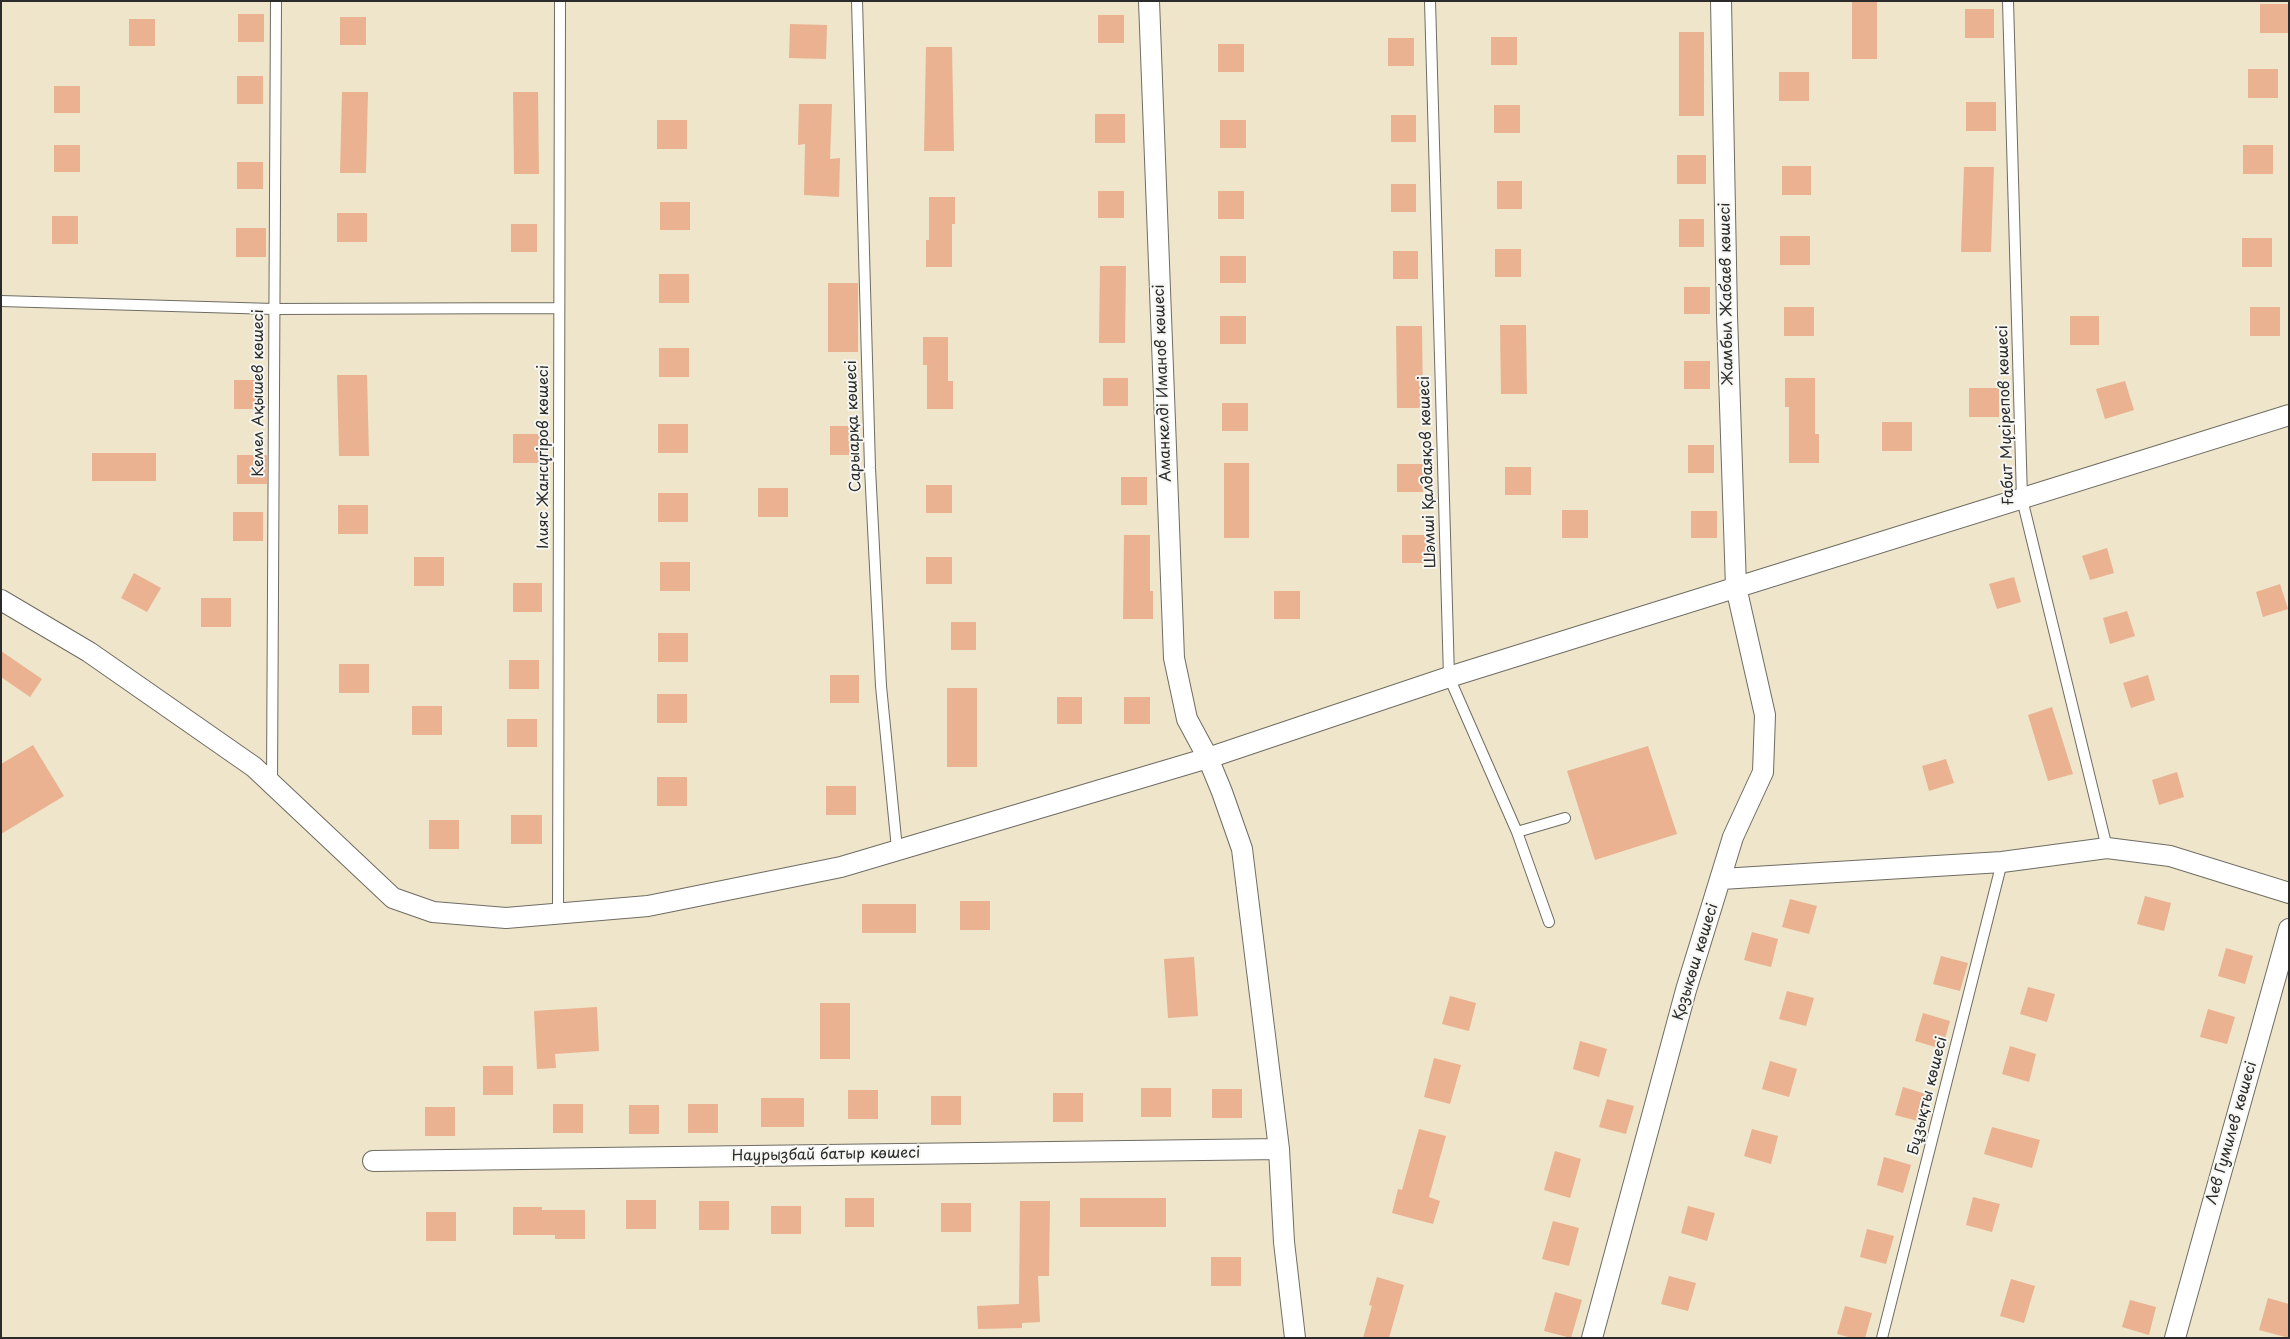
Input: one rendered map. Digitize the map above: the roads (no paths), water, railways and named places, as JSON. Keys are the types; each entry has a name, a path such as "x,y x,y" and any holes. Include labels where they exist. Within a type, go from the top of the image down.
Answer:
{"street":[{"name":"Аманкелді Иманов көшесі","path":"1149,1 1174,658 1187,719 1208,758 1242,849 1279,1148 1284,1242 1295,1338"},
{"name":"Жамбыл Жабаев көшесі","path":"1721,1 1736,587"},
{"path":"1,600 89,652 254,767 393,898 433,912 506,918 558,914 648,906 841,867 1208,758 1449,677 2289,415"},
{"name":"Қозыкөш көшесі","path":"1592,1338 1686,990 1733,837 1763,772 1765,715 1736,587"},
{"path":"1721,879 2002,862 2108,848 2170,856 2289,893"},
{"name":"Лев Гумилев көшесі","path":"2175,1338 2289,928"},
{"name":"Наурызбай батыр көшесі","path":"373,1161 1279,1148"}],"lane":[{"name":"Кемел Ақышев көшесі","path":"272,784 276,1"},
{"name":"Ілияс Жансүгіров көшесі","path":"558,914 560,1"},
{"name":"Сарыарқа көшесі","path":"857,1 870,468 881,686 897,849"},
{"name":"Шәмші Қалдаяқов көшесі","path":"1430,1 1449,677 1517,832 1549,922"},
{"name":"Ғабит Мүсірепов көшесі","path":"2008,1 2022,499 2108,848"},
{"path":"1,301 274,309 559,308"},
{"path":"1517,832 1565,818"},
{"name":"Бұзықты көшесі","path":"1882,1338 2002,862"}]}
